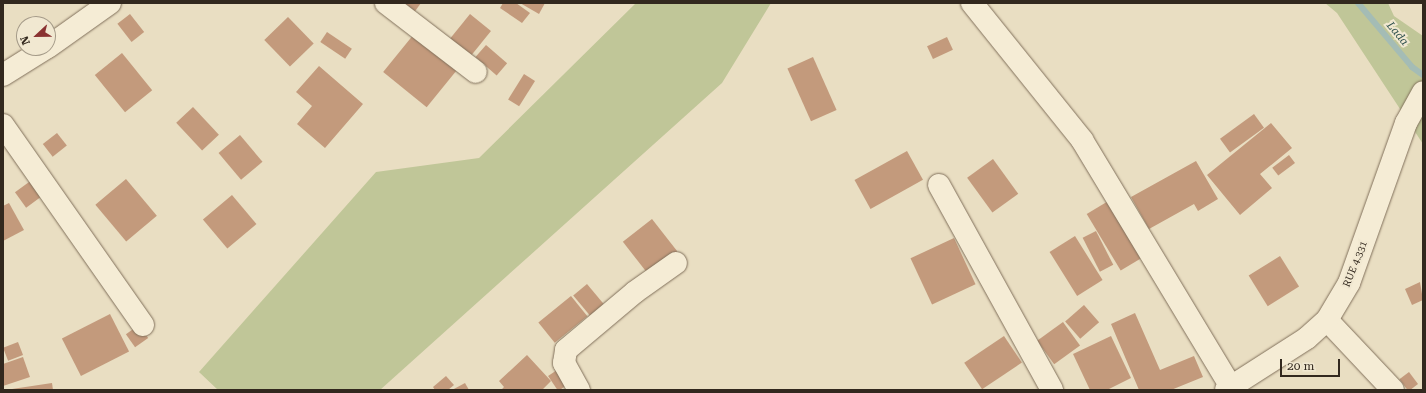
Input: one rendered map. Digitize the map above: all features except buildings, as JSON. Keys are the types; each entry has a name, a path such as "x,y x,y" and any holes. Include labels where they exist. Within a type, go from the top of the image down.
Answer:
{"street":[{"path":"56,41 110,3"},
{"path":"386,3 476,72"},
{"path":"972,3 1082,140 1229,388"},
{"path":"3,75 33,56"},
{"name":"RUE 4.331","path":"1229,388 1307,338 1327,320 1349,283 1406,123 1423,92"},
{"path":"3,125 143,325"},
{"path":"939,184 1052,390"},
{"path":"579,390 564,364 566,350 588,330 614,312 635,292 676,263"},
{"path":"1327,320 1393,390"}],"green space":[{"path":"636,3 771,3 722,83 380,390 218,390 199,372 376,172 479,158"},
{"path":"1325,3 1388,3 1394,16 1423,36 1423,144 1337,13"}],"waterway":[{"name":"Lada","path":"1358,3 1412,67 1423,75"}]}
